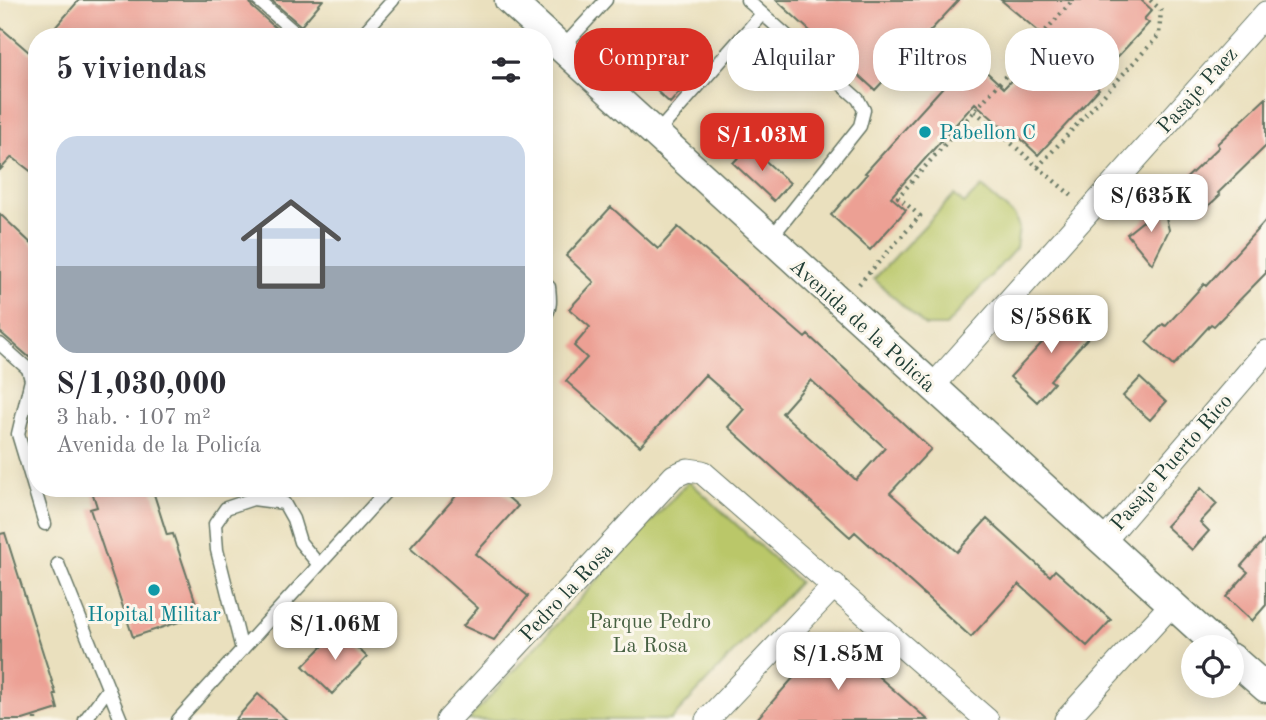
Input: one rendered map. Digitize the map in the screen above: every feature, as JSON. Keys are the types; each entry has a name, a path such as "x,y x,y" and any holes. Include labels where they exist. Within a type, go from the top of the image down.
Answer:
{"street":[{"name":"Avenida de la Policía","path":"509,0 539,28"},
{"name":"Pasaje Paez","path":"932,387 1266,13"},
{"name":"Avenida de la Policía","path":"553,41 1205,635"},
{"name":"Pasaje Puerto Rico","path":"1104,541 1266,352"},
{"name":"Pedro la Rosa","path":"448,720 674,476 688,470 702,472 835,585"},
{"path":"707,720 835,585 987,720"},
{"path":"1066,720 1171,605"},
{"path":"1244,667 1264,682"}],"lane":[{"path":"258,0 290,28"},
{"path":"368,28 393,0"},
{"path":"562,49 606,0"},
{"path":"747,0 858,99 864,110 860,126 770,239"},
{"path":"656,135 762,14"},
{"path":"0,344 28,369"},
{"path":"28,393 18,435 28,468"},
{"path":"37,497 45,524"},
{"path":"178,720 381,497"},
{"path":"242,650 217,550 215,524 226,508 253,499 284,503 293,519 300,542 319,565"},
{"path":"58,564 121,720"},
{"path":"85,720 108,689"}],"path":[{"path":"840,304 920,216 898,197 1073,0"},
{"path":"1038,167 1159,36 1161,10 1150,0"},
{"path":"975,111 1089,211"}],"green space":[{"path":"981,187 1015,216 1019,228 1016,248 946,326 925,326 874,279 954,195 964,204"},
{"name":"Parque Pedro La Rosa","path":"689,481 799,582 671,720 468,720"}],"building":[{"path":"79,0 249,0 252,7 276,28 55,28"},
{"path":"271,0 323,0 301,26"},
{"path":"776,0 959,0 933,28 873,28 873,88 859,75 859,28 807,28"},
{"path":"1001,0 1141,0 1152,10 1144,19 1149,23 1119,55 1119,28 1034,28"},
{"path":"0,27 28,51 28,169 12,157 0,170"},
{"path":"991,76 1005,91 1097,91 1038,155 1018,136 1014,138 975,103 891,197 906,210 870,250 831,215 939,91 991,91"},
{"path":"657,91 680,91 670,103"},
{"path":"1266,98 1266,146 1202,212 1177,187 1219,147 1217,144"},
{"path":"749,146 790,183 774,201 733,163"},
{"path":"1163,205 1169,230 1152,264 1127,234"},
{"path":"611,207 658,249 678,227 805,338 808,335 931,449 890,493 957,552 987,519 1050,576 1055,570 1111,620 1087,646 1019,584 971,637 855,532 850,537 728,427 744,409 705,375 640,446 566,381 587,358 574,346 590,327 569,309 594,282 566,256","holes":["811,380 885,448 856,480 782,413"]},
{"path":"0,214 28,240 28,356 0,332"},
{"path":"1266,220 1266,273 1214,326 1211,324 1173,366 1146,342 1163,324 1166,326 1204,284 1206,286"},
{"path":"1067,309 1093,332 1050,380 1054,383 1037,402 1010,377 1054,330 1050,327"},
{"path":"1140,378 1166,402 1150,420 1123,396"},
{"path":"1201,488 1217,504 1200,522 1209,531 1192,550 1166,526"},
{"path":"94,497 155,497 167,535 173,534 200,615 133,637 90,509 97,507"},
{"path":"455,497 508,497 518,506 475,554 528,596 494,640 463,626 478,608 410,548"},
{"path":"5,533 56,694 58,709 23,720 0,720 0,534"},
{"path":"1266,538 1266,605 1252,621 1226,597 1248,572 1241,566"},
{"path":"339,630 367,657 332,694 303,666"},
{"path":"831,635 928,720 756,720"},
{"path":"258,694 287,720 235,720"}],"place":[{"name":"Pabellon C","path":"925,132"},
{"name":"Hopital Militar","path":"154,590"}]}
